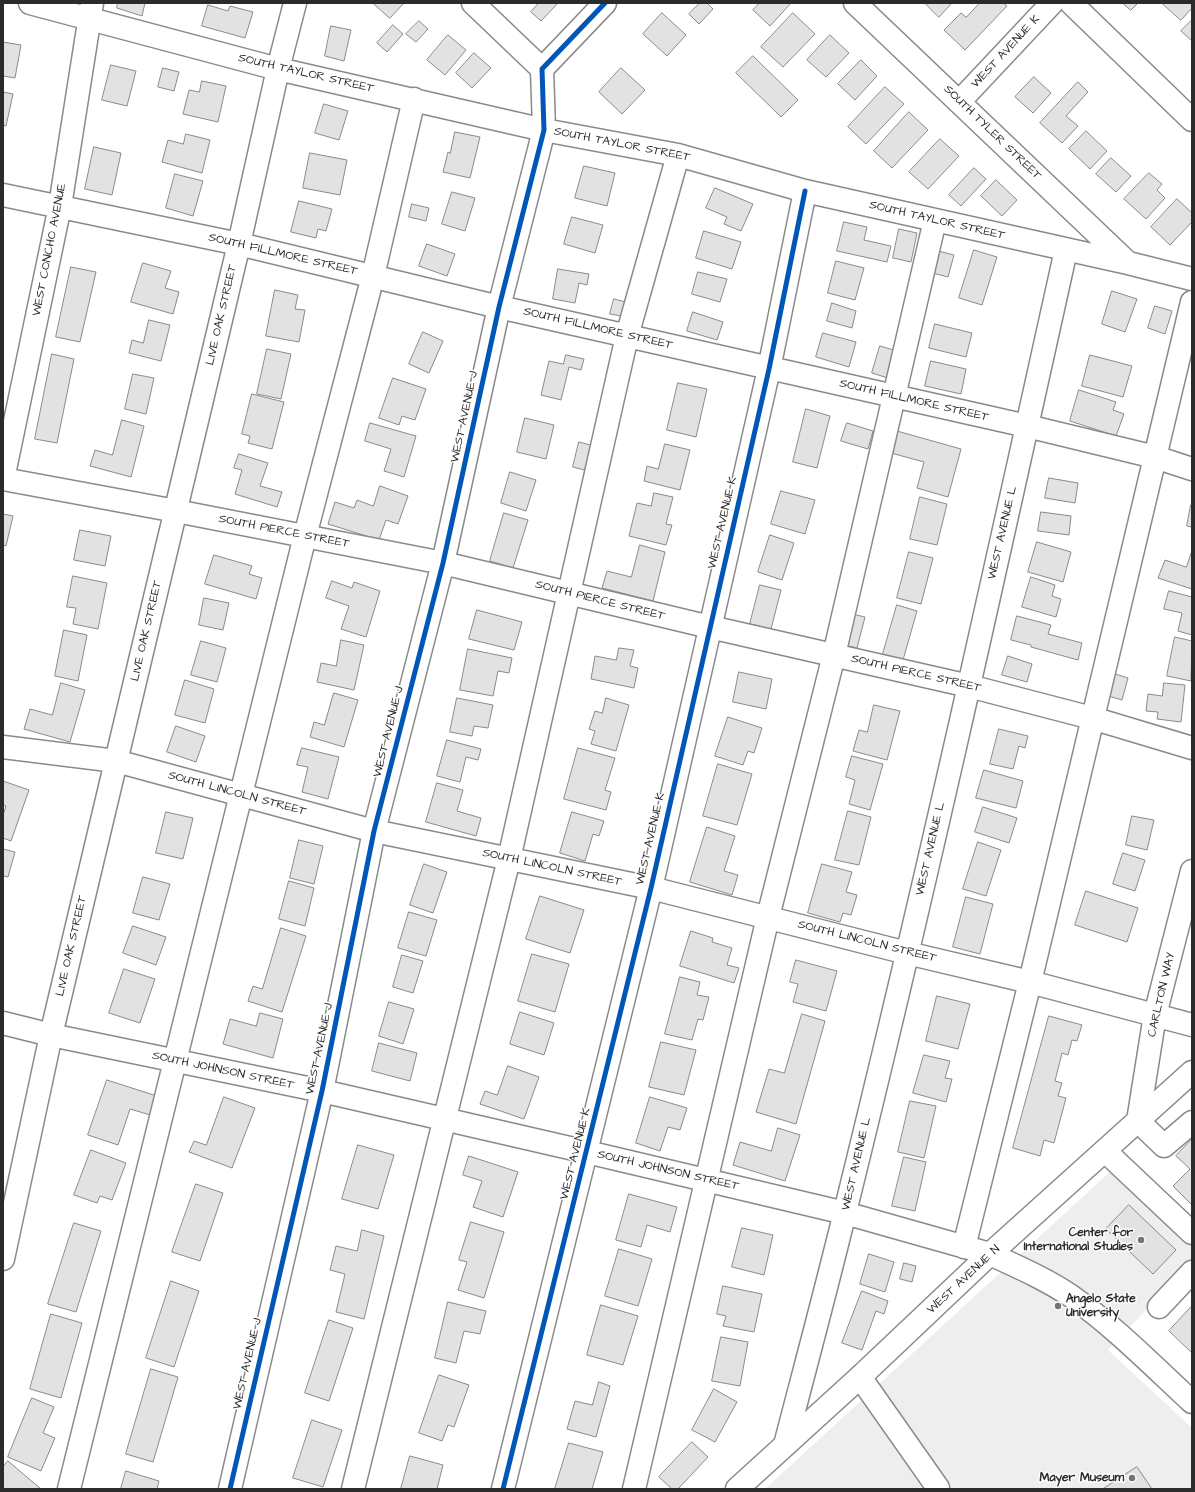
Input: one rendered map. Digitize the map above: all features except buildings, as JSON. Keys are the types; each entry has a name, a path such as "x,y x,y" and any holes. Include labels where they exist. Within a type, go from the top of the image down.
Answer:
{"street":[{"name":"SOUTH TAYLOR STREET","path":"30,3 90,11 278,69 544,130 678,155 805,191 1128,263 1192,279"},
{"name":"LIVE OAK STREET","path":"3,1259 50,1035 176,511 239,244 278,69 295,3"},
{"path":"473,3 542,69 605,3"},
{"name":"SOUTH TYLER STREET","path":"855,3 1128,263"},
{"name":"WEST AVENUE K","path":"959,102 1052,3"},
{"path":"1071,3 1192,120"},
{"name":"WEST CONCHO AVENUE","path":"3,479 60,206 90,11"},
{"name":"WEST AVENUE J","path":"230,1489 322,1091 374,831 443,563 499,307 544,130 542,69"},
{"path":"69,1489 305,536 373,276 414,100"},
{"path":"353,1489 509,859 627,336 678,155"},
{"name":"WEST AVENUE K","path":"503,1489 651,888 769,369 805,191"},
{"name":"SOUTH FILLMORE STREET","path":"3,195 239,244 499,307 1027,426 1155,457 1192,469"},
{"path":"634,1489 768,918 834,656 935,220"},
{"name":"WEST AVENUE L","path":"785,1445 845,1213 907,953 969,686 1066,250"},
{"path":"964,1247 1030,982 1192,302"},
{"name":"SOUTH PIERCE STREET","path":"3,479 443,563 834,656 969,686 1092,718 1192,748"},
{"name":"SOUTH LINCOLN STREET","path":"3,747 116,761 374,831 651,888 907,953 1030,982 1192,1025"},
{"name":"CARLTON WAY","path":"1138,1121 1155,1015 1192,871"},
{"name":"SOUTH JOHNSON STREET","path":"3,1023 50,1035 322,1091 707,1180 845,1213 990,1254 1025,1270 1070,1296 1102,1320 1192,1402"},
{"name":"WEST AVENUE N","path":"737,1489 860,1377 990,1254 1192,1072"},
{"path":"1138,1121 1164,1146 1192,1122"},
{"path":"1105,1151 1192,1233"},
{"path":"1159,1306 1192,1272"},
{"path":"860,1377 938,1488"}],"shaded area":[{"name":"Angelo State University","path":"1113,1169 1192,1241 1192,1262 1108,1350 1192,1428 1192,1489 765,1489"}],"cycle path":[{"path":"230,1489 322,1091 374,831 443,563 499,307 544,130 542,69 605,3"},
{"path":"503,1489 651,888 769,369 805,191"}],"place":[{"name":"Center for International Studies","path":"1141,1240"},
{"name":"Angelo State University","path":"1058,1306"},
{"name":"Mayer Museum","path":"1132,1478"}]}
